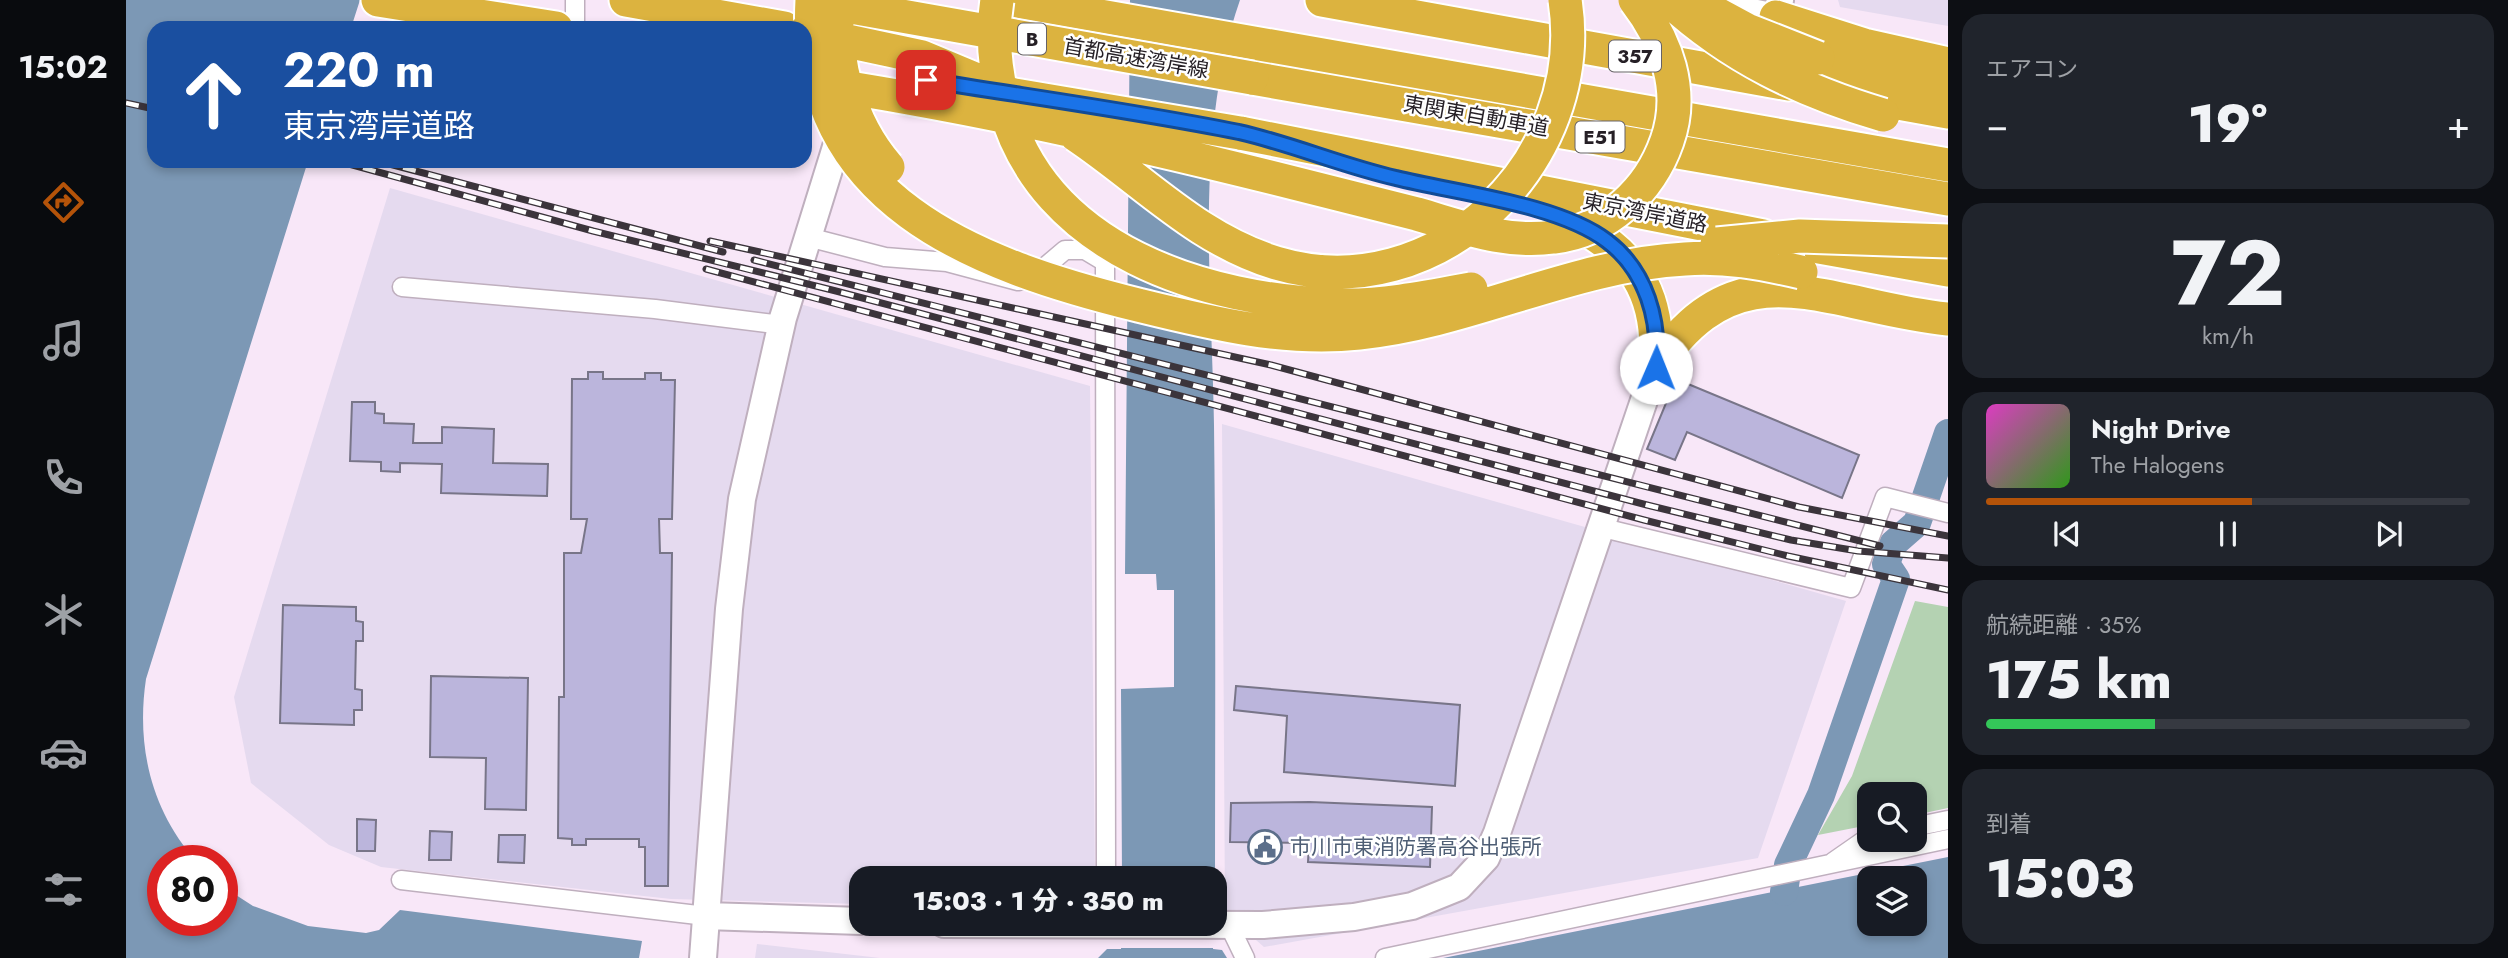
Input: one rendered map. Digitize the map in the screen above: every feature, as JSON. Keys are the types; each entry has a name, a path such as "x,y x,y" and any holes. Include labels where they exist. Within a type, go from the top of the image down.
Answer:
{"highway":[{"path":"378,0 506,21"},
{"path":"626,0 744,21"},
{"path":"812,0 816,66 828,111 854,158 886,195 926,227 993,261 1080,290 1171,313 1265,332 1356,334 1425,322 1586,276 1654,262 1705,258 1750,260 1935,309"},
{"name":"首都高速湾岸線","path":"812,0 1252,78"},
{"path":"836,0 839,62 854,111 885,163 917,197 955,226 1007,255 1068,280 1171,313"},
{"path":"997,0 994,40 997,79 1018,145 1047,191 1084,227 1115,247 1161,270 1227,290 1305,303 1378,303 1418,299 1718,244 1801,236 1948,241"},
{"name":"首都高速湾岸線","path":"1009,0 1258,45"},
{"name":"357","path":"1322,0 1948,112"},
{"path":"812,33 922,57 996,86 1080,138 1192,224 1246,253 1280,264 1314,269 1364,269 1412,257 1456,237 1486,214 1518,180 1542,145 1559,102 1567,54 1565,0"},
{"path":"812,82 1011,116 1106,137 1362,200 1478,233 1514,239 1547,238 1578,232 1616,211 1638,191 1662,155 1672,119 1673,83 1663,44 1635,0"},
{"path":"1669,0 1732,50 1772,74 1854,106 1948,131"},
{"path":"1691,0 1747,30 1818,58 1858,70 1948,87"},
{"path":"1778,8 1864,45 1948,64"},
{"path":"471,16 490,21"},
{"name":"東関東自動車道","path":"1258,45 1948,165"},
{"name":"東京湾岸道路","path":"812,63 1240,133 1935,268"},
{"name":"東関東自動車道","path":"1252,78 1948,199"},
{"path":"1240,133 1394,178 1530,209 1592,231 1617,250 1641,281 1655,324 1656,368"},
{"path":"1656,368 1674,340 1707,310 1743,293 1797,292 1935,309"}],"street":[{"path":"575,0 575,21"},
{"path":"703,958 734,553 751,451 782,325 848,103 870,0"},
{"path":"1691,0 1778,8"},
{"path":"812,100 848,103"},
{"path":"808,237 884,257 947,262 1018,281 1033,277 1065,250 1085,250 1105,262 1106,866"},
{"path":"402,287 654,309 782,325"},
{"path":"1227,925 1307,923 1412,906 1441,897 1474,873 1486,858 1497,833 1599,527 1656,368"},
{"path":"1599,527 1851,588 1885,497 1940,511"},
{"path":"1927,824 1948,820"},
{"path":"1385,958 1948,839"},
{"path":"1830,864 1857,845"},
{"path":"401,880 706,916 849,921"},
{"path":"1227,931 1245,958"}],"shaded area":[{"path":"1838,0 1948,0 1948,26 1840,7"},
{"path":"390,188 1090,386 1095,866 849,866 849,904 671,899 381,867 329,845 251,783 234,697"},
{"path":"1222,424 1846,601 1758,858 1264,947 1227,915 1227,866 1225,866"},
{"path":"757,944 880,958 755,958"}],"green space":[{"path":"1915,601 1948,607 1948,808 1927,812 1927,782 1857,782 1857,827 1818,835 1852,776"}],"water":[{"path":"126,0 360,0 353,21 147,21 147,168 306,168 146,679 143,729 150,776 168,820 184,845 147,845 147,936 238,936 238,896 253,906 308,926 366,933 379,930 400,910 642,941 639,958 126,958"},
{"path":"1130,0 1240,0 1226,50 1216,102 1209,210 1215,485 1215,866 1122,866 1121,689 1174,687 1174,590 1157,590 1156,574 1125,574"},
{"path":"1948,857 1948,958 1443,958 1857,875 1857,936 1927,936 1927,866 1903,866"},
{"path":"1122,936 1214,936 1213,949 1222,950 1227,958 1098,958 1107,949 1121,949"}],"pier":[{"path":"1120,936 1216,936 1215,948 1120,948"}],"building":[{"path":"588,372 603,372 603,379 645,379 645,373 661,373 661,380 675,380 672,519 659,519 660,553 672,553 668,886 645,886 645,847 639,847 639,839 586,839 586,845 572,845 572,839 558,838 559,697 564,697 564,553 581,553 587,519 571,519 572,379 588,379"},
{"path":"1676,379 1859,455 1842,498 1687,432 1675,460 1647,449"},
{"path":"352,402 375,402 375,413 384,414 384,423 414,424 413,443 442,443 442,427 494,429 493,463 548,464 547,496 441,493 442,464 400,463 400,472 381,471 381,462 350,461"},
{"path":"283,605 356,607 356,621 363,622 363,641 356,641 355,689 362,690 362,710 354,710 354,725 280,723"},
{"path":"431,676 528,678 526,810 485,809 486,758 430,757"},
{"path":"1236,686 1460,705 1455,786 1284,772 1287,716 1234,710"},
{"path":"1310,802 1432,807 1430,867 1308,862 1309,843 1230,842 1231,803"},
{"path":"357,819 376,820 375,851 357,851"},
{"path":"430,831 452,832 451,860 429,860"},
{"path":"499,835 525,835 524,863 498,862"}],"waterway":[{"path":"1784,892 1788,865 1821,795 1896,579 1886,564 1893,544 1917,523 1948,433"}],"railway":[{"path":"126,103 147,108"},
{"path":"364,168 593,231 836,291 1647,505 1791,540 1858,551 1948,558"},
{"path":"405,168 723,252"},
{"path":"710,241 1271,365 1799,507 1948,536"},
{"path":"754,260 1880,546"},
{"path":"706,269 1644,520 1788,556 1948,590"}],"place":[{"name":"市川市東消防署高谷出張所","path":"1265,847"}],"route":[{"path":"926,80 1240,133 1394,178 1564,219 1606,240 1629,263 1641,281 1655,324 1658,344 1656,368"}]}
